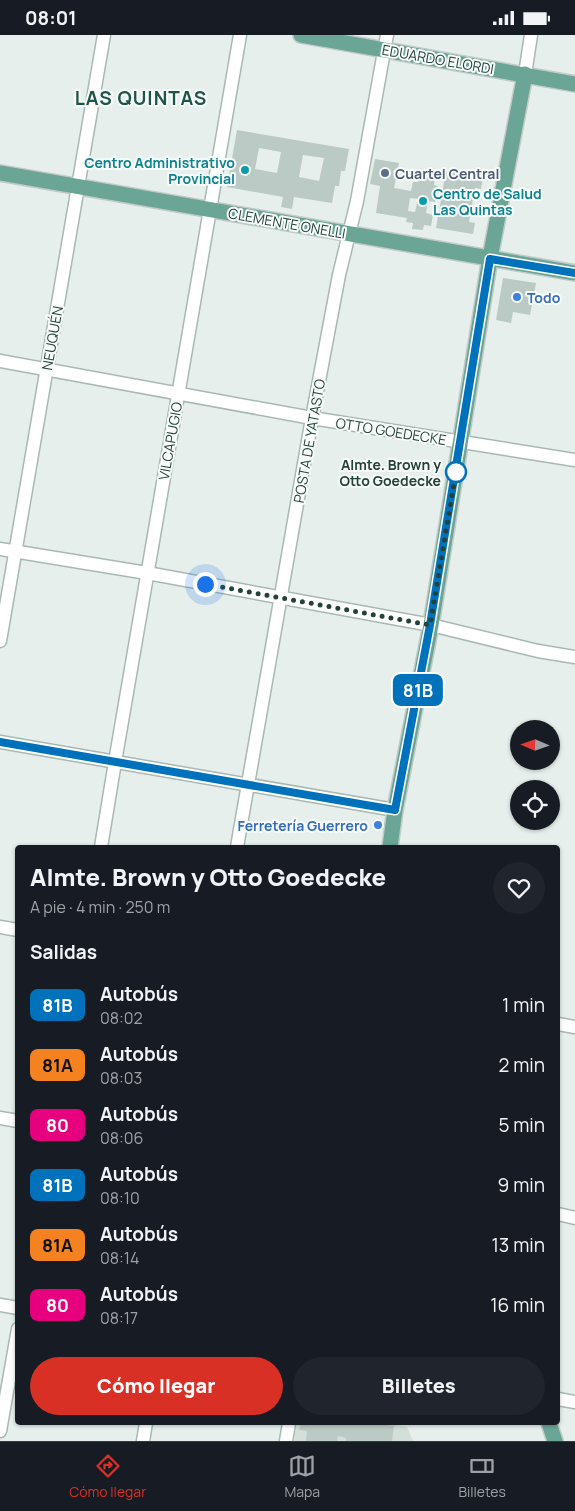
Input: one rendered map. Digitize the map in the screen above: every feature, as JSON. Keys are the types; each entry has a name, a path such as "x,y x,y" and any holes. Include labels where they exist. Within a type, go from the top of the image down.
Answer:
{"main road":[{"name":"EDUARDO ELORDI","path":"301,35 385,42 575,84"},
{"path":"390,845 395,810 430,625 490,259 524,74"},
{"name":"CLEMENTE ONELLI","path":"0,173 575,273"},
{"path":"550,1425 555,1441"}],"street":[{"name":"NEUQUÉN","path":"0,641 104,35"},
{"name":"VILCAPUGIO","path":"101,845 240,35"},
{"path":"524,74 531,35"},
{"name":"POSTA DE YATASTO","path":"237,845 312,418 339,275 357,201 385,42"},
{"name":"OTTO GOEDECKE","path":"0,361 312,418 575,460"},
{"path":"0,549 147,573 430,625 538,651 575,657"},
{"path":"0,742 395,810"},
{"path":"0,927 15,930"},
{"path":"560,1024 575,1027"},
{"path":"0,1118 15,1120"},
{"path":"560,1214 575,1217"},
{"path":"0,1305 15,1308"},
{"path":"0,1431 15,1346"},
{"path":"560,1399 575,1402"},
{"path":"143,1441 146,1425"},
{"path":"286,1441 289,1425"}],"shaded area":[{"path":"297,1425 394,1425 407,1427 413,1441 294,1441"}],"building":[{"name":"Centro Administrativo Provincial","path":"237,130 349,149 345,171 341,171 339,186 335,186 332,203 294,197 292,209 281,207 283,197 227,187","holes":["259,148 281,152 277,173 255,169","303,155 324,158 319,181 299,177"]},
{"path":"375,159 399,163 394,188 411,191 413,182 418,182 419,175 435,178 434,185 438,186 435,202 428,201 426,213 433,215 431,226 424,225 423,230 412,229 413,223 406,222 407,218 376,213 380,186 370,184","holes":["410,198 418,199 415,212 408,211"]},
{"path":"446,171 483,177 481,189 475,188 469,222 475,223 473,234 436,228"},
{"name":"Todo","path":"503,278 536,283 530,315 513,312 511,323 496,320"},
{"path":"300,1425 394,1426 392,1441 346,1441 346,1438 338,1436 337,1441 306,1441 307,1431 299,1430"}],"bus line":[{"name":"81B","path":"0,742 395,810 430,625 490,259 575,273"}],"place":[{"name":"Centro Administrativo Provincial","path":"245,170"},
{"name":"Cuartel Central","path":"385,173"},
{"name":"Centro de Salud Las Quintas","path":"423,201"},
{"name":"Todo","path":"517,297"},
{"name":"Almte. Brown y Otto Goedecke","path":"456,472"},
{"name":"Ferretería Guerrero","path":"378,825"}],"district":[{"name":"LAS QUINTAS","path":"141,98"}],"route":[{"path":"205,584 430,625 456,472"}]}
